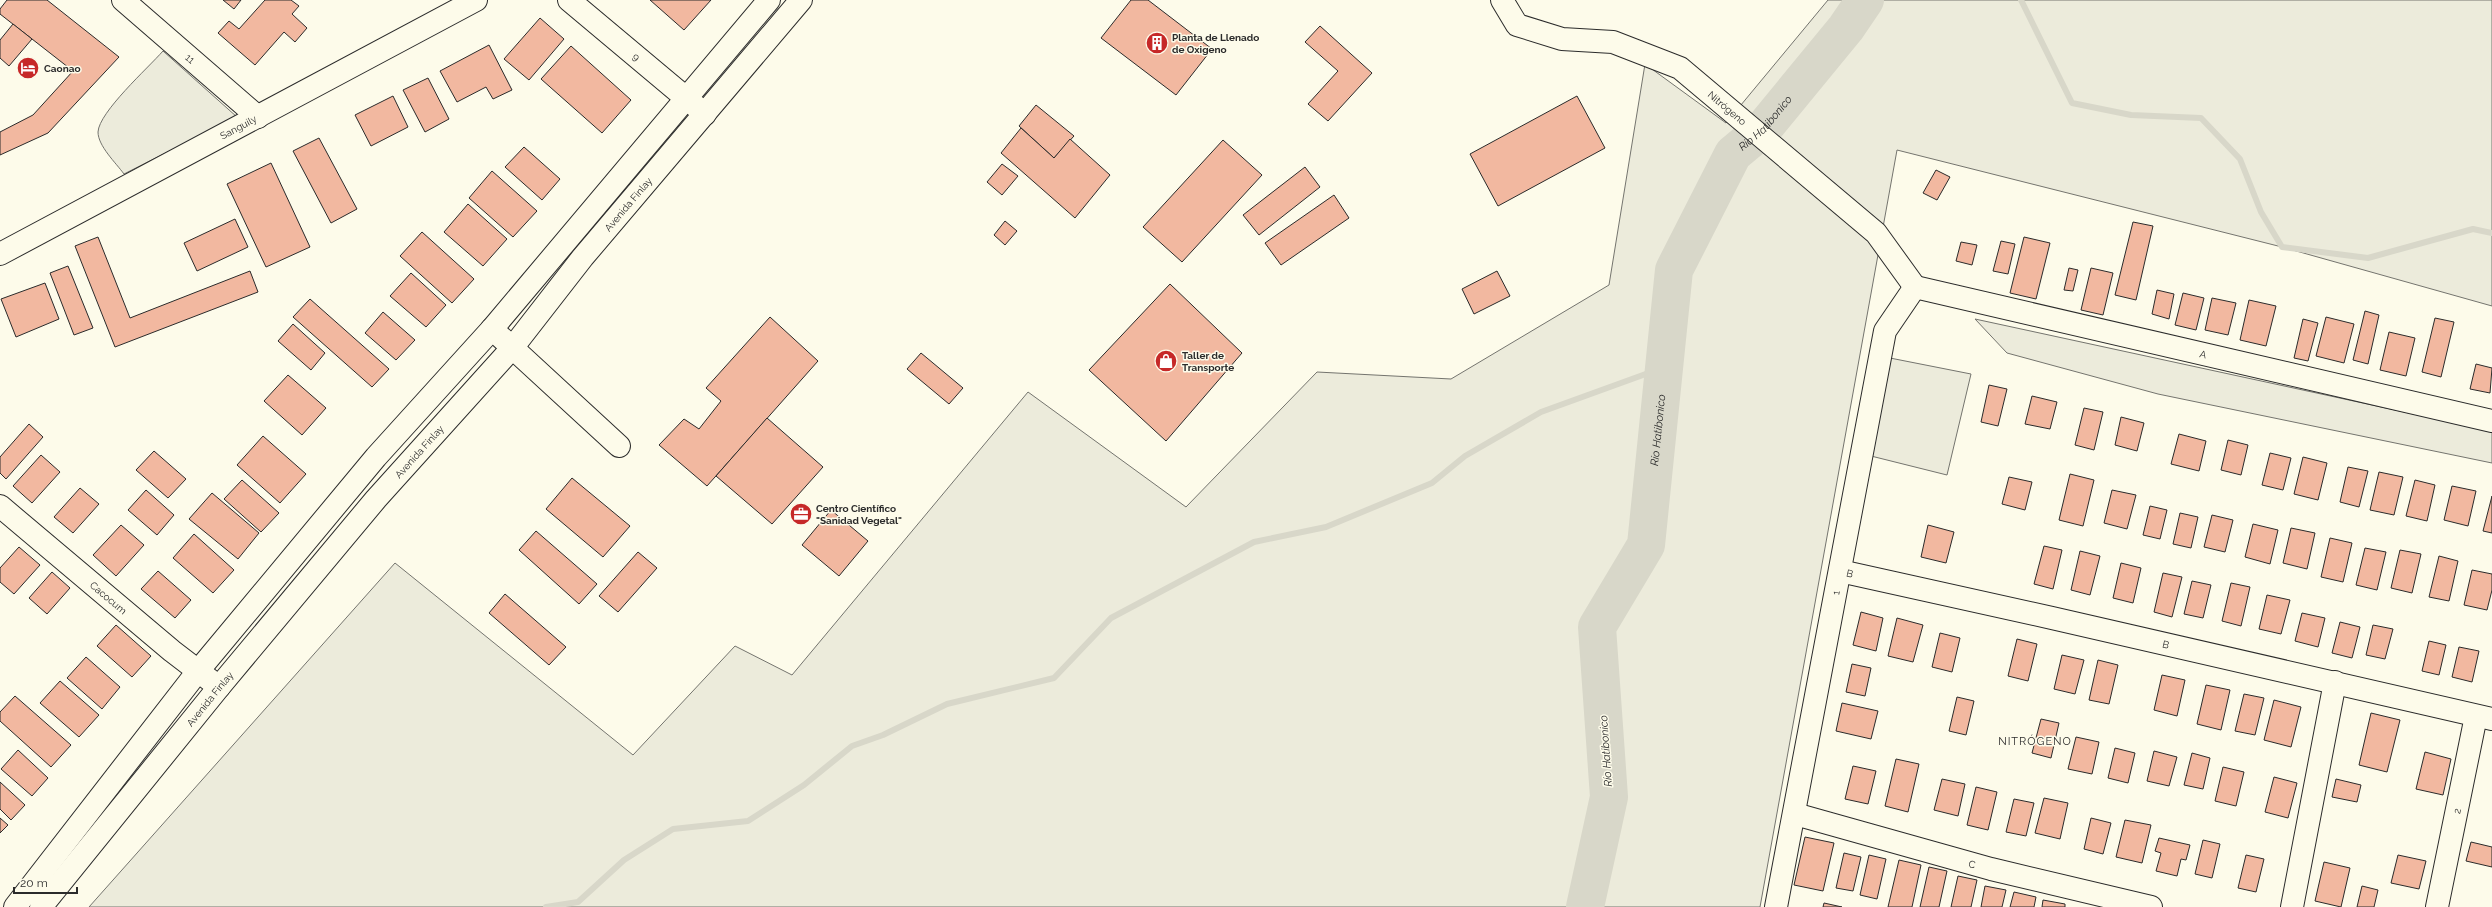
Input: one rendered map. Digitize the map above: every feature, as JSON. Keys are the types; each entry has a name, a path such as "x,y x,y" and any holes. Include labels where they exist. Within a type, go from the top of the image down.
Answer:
{"street":[{"name":"11","path":"123,0 258,117"},
{"name":"Sanguily","path":"0,254 476,0"},
{"name":"9","path":"569,0 705,114"},
{"path":"15,907 198,672 376,457 492,329 685,97 769,0"},
{"name":"Avenida Finlay","path":"41,907 57,885 219,687 376,499 513,347 583,257 801,0"},
{"name":"Nitrógeno","path":"1502,0 1517,25 1562,39 1613,42 1680,68 1774,149 1876,233 1915,287"},
{"name":"A","path":"1915,287 2492,420"},
{"name":"1","path":"1776,907 1795,814 1885,331 1915,287"},
{"path":"492,329 619,446"},
{"name":"Cacocum","path":"0,506 198,672 219,687"},
{"name":"B","path":"1840,572 2335,682 2484,717"},
{"path":"2292,907 2335,682"},
{"name":"2","path":"2437,907 2484,717"},
{"name":"C","path":"1795,814 1991,869 2092,900 2151,907"}],"shaded area":[{"path":"1828,0 2492,0 2492,306 2282,247 1897,150 1760,907 89,907 395,563 633,755 735,646 792,675 1028,392 1186,507 1317,372 1451,379 1609,285 1645,64 1726,123"},
{"path":"163,51 237,117 124,174 101,143 98,132 100,123 106,113 125,90"},
{"path":"1975,319 2492,431 2492,463 2158,394 2007,353"},
{"path":"1890,358 1971,374 1947,475 1867,455"}],"building":[{"path":"7,0 47,0 119,57 48,133 0,155 0,132 33,115 73,71 0,14 0,9"},
{"path":"223,0 241,0 234,9"},
{"path":"265,0 291,0 299,6 292,14 307,28 295,42 284,32 255,65 218,33 229,21 239,29"},
{"path":"650,0 711,0 684,30"},
{"name":"Planta de Llenado de Oxigeno","path":"1131,0 1148,0 1212,49 1176,95 1101,38"},
{"path":"540,18 564,39 529,80 504,59"},
{"path":"13,24 32,39 9,66 0,58 0,40"},
{"path":"1320,26 1372,73 1328,121 1308,104 1338,71 1305,42"},
{"path":"489,45 512,90 493,99 486,87 457,102 440,71"},
{"path":"571,46 631,100 602,133 541,79"},
{"path":"428,78 449,119 425,132 403,90"},
{"path":"393,96 408,127 371,146 355,115"},
{"path":"1577,96 1605,148 1498,206 1470,154"},
{"path":"1036,105 1074,136 1054,158 1019,126"},
{"path":"1021,128 1054,158 1070,139 1110,175 1075,218 1001,153"},
{"path":"319,138 357,209 331,223 293,151"},
{"path":"1223,140 1262,175 1182,262 1143,227"},
{"path":"524,147 560,179 542,200 505,167"},
{"path":"271,163 310,247 266,267 227,184"},
{"path":"1002,164 1018,176 1002,195 987,182"},
{"path":"1305,167 1320,187 1259,235 1243,215"},
{"path":"1936,170 1950,177 1937,200 1923,193"},
{"path":"492,171 537,211 513,237 469,198"},
{"path":"1334,195 1349,218 1281,265 1265,243"},
{"path":"468,204 507,239 483,266 444,232"},
{"path":"235,219 248,247 197,271 184,243"},
{"path":"1005,221 1017,231 1005,245 994,235"},
{"path":"2133,222 2153,226 2136,300 2115,295"},
{"path":"422,232 474,279 452,303 400,256"},
{"path":"98,237 130,318 250,271 258,292 115,347 75,246"},
{"path":"2024,237 2050,243 2036,299 2010,293"},
{"path":"2001,241 2015,244 2008,274 1993,271"},
{"path":"1961,242 1977,245 1972,265 1956,261"},
{"path":"68,266 93,328 74,335 50,273"},
{"path":"2069,268 2078,270 2073,291 2064,290"},
{"path":"2091,268 2113,273 2103,315 2081,310"},
{"path":"1497,271 1510,296 1474,314 1462,289"},
{"path":"411,273 446,305 426,327 390,296"},
{"path":"45,283 59,319 16,337 1,299"},
{"name":"Taller de Transporte","path":"1170,284 1242,353 1166,441 1089,370"},
{"path":"2157,290 2174,294 2169,319 2152,314"},
{"path":"2183,293 2204,298 2196,330 2175,325"},
{"path":"2212,298 2236,303 2228,335 2205,330"},
{"path":"310,299 389,369 372,387 293,317"},
{"path":"2249,300 2276,306 2266,346 2240,340"},
{"path":"2365,311 2379,315 2368,364 2353,360"},
{"path":"383,312 415,340 396,360 365,333"},
{"path":"770,317 818,361 707,486 659,445 684,419 699,429 721,401 706,388"},
{"path":"2326,317 2354,324 2344,363 2316,356"},
{"path":"2435,318 2454,322 2441,377 2422,372"},
{"path":"2303,319 2318,323 2308,361 2294,358"},
{"path":"293,324 325,353 311,370 278,341"},
{"path":"2389,332 2415,338 2406,376 2380,370"},
{"path":"921,353 963,388 949,404 907,369"},
{"path":"2476,364 2492,368 2490,393 2470,389"},
{"path":"288,375 326,408 302,435 264,401"},
{"path":"1989,385 2007,389 1998,426 1981,422"},
{"path":"2032,396 2057,402 2050,429 2025,424"},
{"path":"2084,408 2103,412 2094,450 2075,445"},
{"path":"2121,417 2144,423 2137,451 2115,445"},
{"path":"767,418 823,467 772,524 716,476"},
{"path":"29,424 43,437 6,479 0,473 0,457"},
{"path":"2179,434 2206,441 2199,471 2171,464"},
{"path":"263,436 306,474 280,503 237,465"},
{"path":"2228,440 2248,445 2241,475 2221,470"},
{"path":"154,451 186,479 168,498 136,470"},
{"path":"2270,453 2291,458 2283,490 2262,485"},
{"path":"41,455 60,472 32,503 13,486"},
{"path":"2303,457 2327,463 2318,500 2294,494"},
{"path":"2348,467 2368,471 2359,507 2340,502"},
{"path":"2379,472 2403,477 2394,515 2370,510"},
{"path":"2070,474 2094,480 2083,526 2059,520"},
{"path":"2009,477 2032,482 2025,510 2002,504"},
{"path":"572,478 630,526 603,557 546,509"},
{"path":"242,480 279,513 261,532 224,499"},
{"path":"2415,480 2435,485 2427,521 2406,516"},
{"path":"2452,486 2476,491 2468,526 2444,520"},
{"path":"80,488 99,504 73,533 54,517"},
{"path":"146,490 174,515 157,535 128,510"},
{"path":"2112,490 2136,495 2127,529 2104,523"},
{"path":"212,493 259,533 238,559 189,519"},
{"path":"2492,496 2492,533 2483,531"},
{"path":"2150,506 2167,510 2160,539 2143,535"},
{"path":"831,510 868,541 839,576 802,545"},
{"path":"2180,513 2198,517 2191,548 2173,544"},
{"path":"2212,515 2233,520 2225,552 2204,547"},
{"path":"2253,524 2278,530 2270,564 2245,557"},
{"path":"121,525 144,545 116,576 93,555"},
{"path":"1928,525 1954,532 1946,563 1921,557"},
{"path":"2291,528 2315,533 2307,569 2283,563"},
{"path":"536,531 597,584 579,604 519,550"},
{"path":"194,534 234,570 213,593 173,558"},
{"path":"2330,538 2352,543 2343,582 2321,577"},
{"path":"2044,546 2062,550 2053,589 2034,584"},
{"path":"19,547 40,565 14,594 0,582 0,568"},
{"path":"2365,548 2386,552 2377,590 2356,585"},
{"path":"2400,550 2421,554 2412,593 2391,588"},
{"path":"2080,551 2100,556 2090,595 2071,590"},
{"path":"638,552 657,568 618,612 599,596"},
{"path":"2439,556 2458,561 2449,601 2429,597"},
{"path":"2121,563 2141,568 2133,603 2113,598"},
{"path":"2472,570 2492,574 2492,590 2487,610 2464,605"},
{"path":"158,571 191,600 175,618 141,589"},
{"path":"52,572 70,588 47,614 29,598"},
{"path":"2163,573 2182,577 2172,617 2154,612"},
{"path":"2192,581 2211,585 2203,618 2184,614"},
{"path":"2231,583 2250,587 2241,626 2222,621"},
{"path":"505,594 566,647 549,665 489,613"},
{"path":"2267,595 2290,600 2281,634 2259,629"},
{"path":"1861,612 1883,618 1876,651 1853,645"},
{"path":"2302,613 2325,618 2318,647 2295,641"},
{"path":"1897,618 1923,625 1913,662 1888,656"},
{"path":"2340,622 2360,627 2352,658 2332,653"},
{"path":"116,625 151,656 132,677 97,646"},
{"path":"2373,625 2393,629 2385,659 2366,655"},
{"path":"1940,633 1960,638 1952,672 1932,667"},
{"path":"2017,639 2037,644 2028,681 2008,676"},
{"path":"2429,641 2446,645 2439,675 2422,671"},
{"path":"2459,647 2479,651 2472,682 2452,677"},
{"path":"2062,655 2084,660 2075,694 2054,689"},
{"path":"86,657 120,687 102,709 67,678"},
{"path":"2098,660 2118,665 2109,704 2089,700"},
{"path":"1852,664 1871,668 1865,696 1846,692"},
{"path":"2162,675 2185,680 2177,716 2154,710"},
{"path":"60,681 99,715 79,737 40,703"},
{"path":"2206,685 2230,690 2221,730 2197,724"},
{"path":"2244,694 2264,698 2255,735 2235,731"},
{"path":"15,696 71,745 51,767 0,721 0,712"},
{"path":"1957,697 1974,701 1966,735 1949,731"},
{"path":"2274,700 2301,707 2291,747 2264,740"},
{"path":"1842,703 1878,711 1871,739 1836,731"},
{"path":"2371,713 2400,720 2387,772 2359,765"},
{"path":"2041,719 2059,723 2051,758 2032,753"},
{"path":"2076,737 2099,742 2092,774 2068,769"},
{"path":"2115,748 2135,753 2128,783 2108,778"},
{"path":"18,750 48,778 32,796 1,769"},
{"path":"2154,751 2177,757 2169,786 2147,781"},
{"path":"2425,752 2451,759 2443,795 2416,789"},
{"path":"2192,753 2210,758 2203,789 2184,785"},
{"path":"1896,759 1919,764 1908,812 1885,806"},
{"path":"1853,766 1876,771 1868,804 1845,799"},
{"path":"2223,767 2244,772 2236,806 2215,801"},
{"path":"2274,777 2297,783 2288,818 2265,812"},
{"path":"1942,779 1965,784 1958,816 1934,810"},
{"path":"2336,779 2361,785 2357,802 2332,797"},
{"path":"0,782 25,805 11,820 0,809"},
{"path":"1976,787 1997,792 1988,830 1967,825"},
{"path":"2044,798 2068,803 2060,839 2035,833"},
{"path":"2014,799 2034,803 2026,836 2006,832"},
{"path":"0,818 8,825 0,833"},
{"path":"2091,818 2111,823 2103,854 2084,849"},
{"path":"2125,820 2151,825 2142,863 2116,857"},
{"path":"1805,837 1834,843 1823,891 1794,885"},
{"path":"2159,838 2190,845 2186,860 2181,859 2177,876 2156,871 2161,853 2155,851"},
{"path":"2203,840 2220,844 2212,878 2195,874"},
{"path":"2471,842 2492,847 2492,867 2466,861"},
{"path":"1844,853 1861,857 1853,891 1836,888"},
{"path":"1869,855 1886,859 1877,899 1860,895"},
{"path":"2246,855 2264,859 2256,892 2238,888"},
{"path":"2398,855 2426,861 2419,889 2391,883"},
{"path":"1899,860 1921,865 1912,907 1888,907"},
{"path":"2324,862 2350,868 2341,907 2315,901"},
{"path":"1929,867 1947,871 1939,907 1920,907"},
{"path":"1958,876 1977,880 1971,907 1951,907"},
{"path":"1985,886 2006,890 2002,907 1981,907"},
{"path":"2362,886 2378,890 2374,907 2357,907"},
{"path":"2014,892 2036,897 2034,907 2010,907"},
{"path":"2043,900 2065,904 2065,907 2042,907"},
{"path":"1824,903 1842,907 1823,907"}],"waterway":[{"name":"Río Hatibonico","path":"1585,907 1609,797 1597,627 1646,545 1674,270 1733,154 1763,129 1846,28 1865,0"},
{"path":"2021,0 2072,103 2131,115 2201,118 2240,159 2261,212 2282,247 2368,258 2473,229 2492,233"},
{"path":"546,907 578,902 624,860 673,829 748,821 804,785 852,746 883,735 947,704 1054,678 1111,618 1254,542 1326,527 1432,483 1465,456 1541,412 1665,367"}],"place":[{"name":"Planta de Llenado de Oxigeno","path":"1157,43"},
{"name":"Caonao","path":"28,68"},
{"name":"Taller de Transporte","path":"1166,361"},
{"name":"Centro Científico \"Sanidad Vegetal\"","path":"801,514"}],"district":[{"name":"NITRÓGENO","path":"2035,741"}]}
